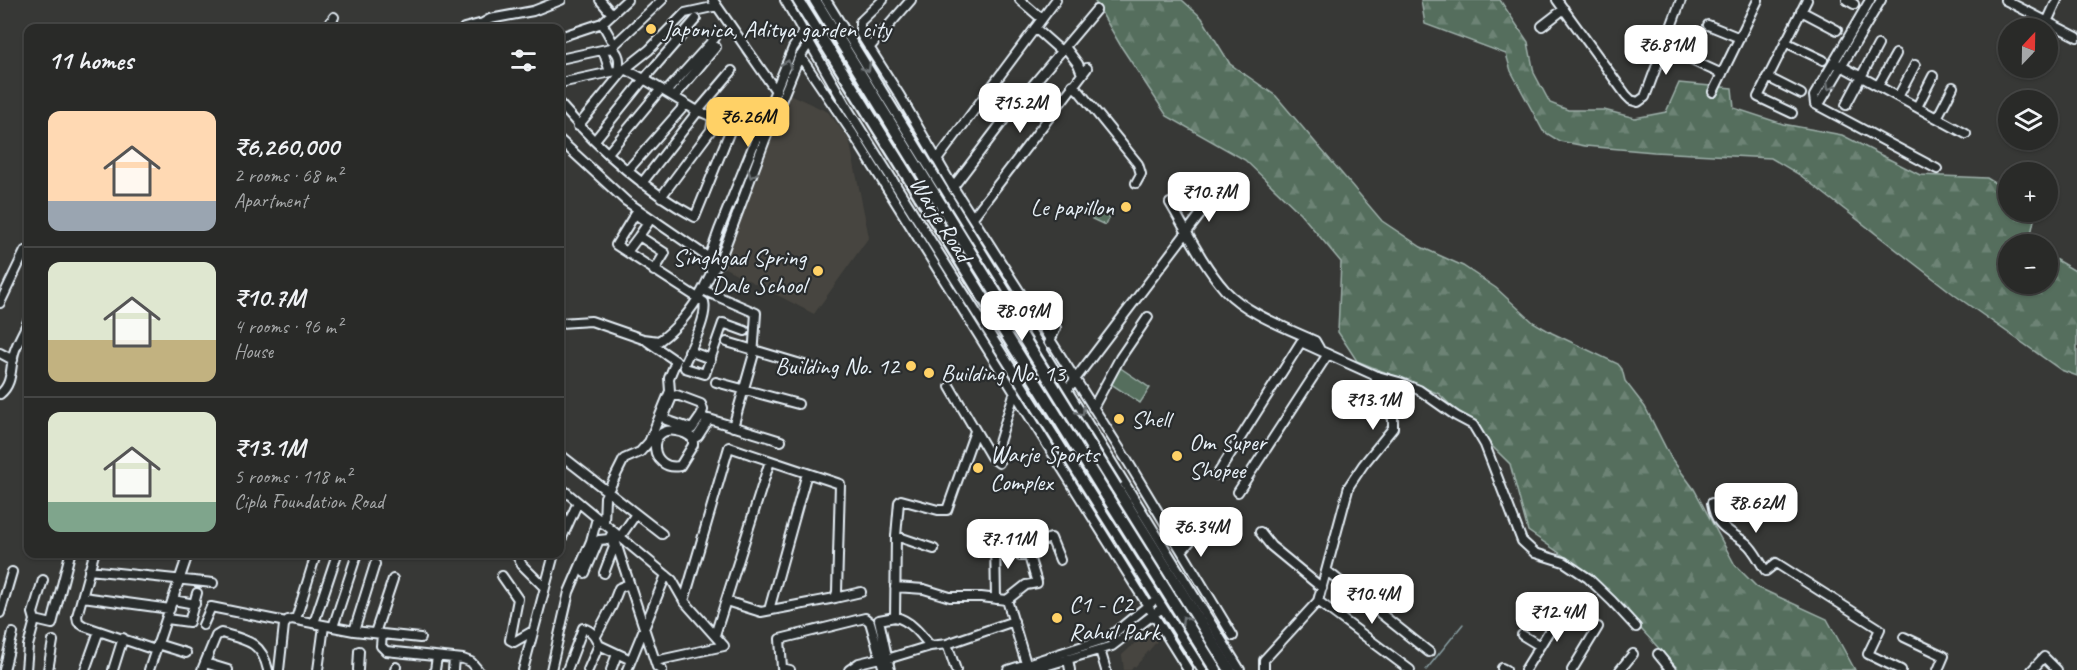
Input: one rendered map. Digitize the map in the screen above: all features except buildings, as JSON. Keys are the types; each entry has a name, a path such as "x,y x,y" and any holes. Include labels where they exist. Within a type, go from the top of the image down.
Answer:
{"highway":[{"path":"798,0 1216,670"},
{"path":"815,0 1230,670"}],"street":[{"path":"486,24 490,19 533,11 561,0"},
{"path":"600,0 612,14"},
{"path":"564,36 602,23 627,0"},
{"path":"607,49 662,0"},
{"name":"Warje Road","path":"784,0 808,43 1202,670"},
{"name":"Warje Road","path":"826,0 1240,670"},
{"path":"883,0 860,22 860,33 953,187 1128,462 1233,636"},
{"path":"869,48 911,0"},
{"path":"1020,0 1042,18"},
{"path":"937,160 1056,0"},
{"path":"1557,0 1626,95 1638,102 1645,97 1681,0"},
{"path":"1792,113 1758,97 1807,0"},
{"path":"1870,0 1821,101 1815,104 1937,169"},
{"path":"1838,64 1881,0"},
{"path":"2005,0 2039,18"},
{"path":"2049,18 2057,0"},
{"path":"1713,92 1740,38 1755,1"},
{"path":"578,126 617,71 649,50 685,13 715,3 774,88"},
{"path":"1542,26 1564,9"},
{"path":"953,187 1010,112 1096,10"},
{"path":"1801,11 1837,30"},
{"path":"330,24 334,17"},
{"path":"595,141 696,19"},
{"path":"602,23 611,39"},
{"path":"1708,25 1740,38"},
{"path":"973,218 1084,71 1063,49 1035,28"},
{"path":"2058,28 2077,37"},
{"path":"711,270 719,263 761,138 774,88 793,48 803,33"},
{"path":"1785,42 1823,60"},
{"path":"608,153 716,43"},
{"path":"564,323 591,321 643,339 658,341 670,333 704,290 711,270 709,258 761,138 808,43"},
{"path":"1846,105 1878,45"},
{"path":"607,49 617,71"},
{"path":"564,58 607,49 616,51 620,58 617,71"},
{"path":"1878,86 1896,54"},
{"path":"800,56 853,135 1188,670"},
{"path":"1689,59 1722,74"},
{"path":"1838,64 1966,134"},
{"path":"1898,97 1915,65"},
{"path":"564,82 617,71 644,79 698,111 761,138"},
{"path":"642,183 732,71"},
{"path":"1917,107 1933,76"},
{"path":"1767,77 1801,94"},
{"path":"1072,85 1138,164 1141,174 1136,183"},
{"path":"1937,118 1953,87"},
{"path":"628,170 686,104"},
{"path":"564,109 578,126 642,183 695,217 732,126"},
{"path":"661,196 711,130 713,118"},
{"path":"853,135 858,123"},
{"path":"564,144 626,201 709,258"},
{"path":"1067,390 1212,199"},
{"path":"1170,204 1226,291 1252,311 1315,341 1325,352"},
{"path":"627,252 648,223 635,214 616,245 704,302 706,310 684,364 685,368 705,374 723,324 745,331"},
{"path":"639,236 665,253 654,271"},
{"path":"983,253 991,245"},
{"path":"0,303 24,253"},
{"path":"704,290 756,313 753,349 733,427"},
{"path":"1094,408 1120,358 1148,316"},
{"path":"732,326 727,340 811,367"},
{"path":"1042,350 1050,341 1056,328"},
{"path":"0,394 4,392 13,372 13,360 24,330"},
{"path":"551,670 569,592 601,521 603,502 624,459 640,452 648,444 671,388 669,378 676,361 643,339"},
{"path":"20,340 24,342"},
{"path":"1217,475 1301,342 1374,375 1419,390 1473,425 1485,445 1522,541 1535,553 1564,562 1588,578 1636,627"},
{"path":"689,351 711,359"},
{"path":"1238,492 1325,352"},
{"path":"0,353 13,360"},
{"path":"991,457 996,453 1015,393 1022,383 1050,362"},
{"path":"1264,670 1264,660 1318,602 1349,486 1394,424 1376,397 1378,382 1374,375"},
{"path":"716,382 798,404"},
{"path":"950,387 991,457 999,463"},
{"path":"693,439 698,436 704,418 701,404 677,395 672,397 664,416 666,420 692,429 704,418"},
{"path":"704,418 781,441"},
{"path":"672,430 687,434 693,439 693,445 680,466 672,467 661,463 654,446 656,438 661,433 672,430"},
{"path":"895,617 896,536 899,502 901,500 938,510 947,510 975,431"},
{"path":"684,602 729,447 840,484 835,598"},
{"path":"564,458 662,534"},
{"path":"715,635 770,461"},
{"path":"1119,473 1128,462"},
{"path":"770,610 807,473"},
{"path":"564,490 601,521 613,535 672,580 684,602 724,646 655,661"},
{"path":"1138,505 1146,494"},
{"path":"564,533 578,502"},
{"path":"1712,503 1714,513 1722,525 1731,534 1748,544 1766,571 1776,563 1880,629 1868,654 1901,670"},
{"path":"585,573 599,540 613,535 636,514"},
{"path":"1182,551 1198,532 1192,525"},
{"path":"1260,532 1271,546 1322,588"},
{"path":"604,573 614,547 613,535"},
{"path":"613,535 657,667 662,670"},
{"path":"896,536 934,549"},
{"path":"895,587 924,589 950,597 1007,600 1026,585 1037,583 1026,546 1051,538 1060,560"},
{"path":"996,599 995,542 1019,541 1020,556 1029,555"},
{"path":"35,620 52,624 69,558"},
{"path":"93,558 78,622 123,638 186,653"},
{"path":"149,670 187,558"},
{"path":"296,619 315,558"},
{"path":"314,623 336,558"},
{"path":"333,627 356,558"},
{"path":"518,558 522,565 544,587"},
{"path":"523,670 554,558"},
{"path":"354,631 375,564"},
{"path":"89,570 213,583"},
{"path":"1326,571 1429,652"},
{"path":"0,613 12,572"},
{"path":"627,670 666,575"},
{"path":"502,576 518,599 510,640 514,642 533,632"},
{"path":"393,579 378,634 381,646 386,651 471,662 478,670"},
{"path":"26,670 28,646 35,620 33,614 43,580"},
{"path":"596,636 619,588 629,584"},
{"path":"726,601 761,612 861,592"},
{"path":"167,618 189,622 197,593"},
{"path":"83,597 170,609"},
{"path":"1008,670 1029,668 1100,650 1157,599"},
{"path":"173,600 195,604"},
{"path":"1007,600 1029,668"},
{"path":"1318,602 1410,670"},
{"path":"1525,670 1567,602"},
{"path":"203,625 211,607 286,622 296,619 354,631 420,638"},
{"path":"1029,668 1110,642 1162,608"},
{"path":"1536,610 1555,621"},
{"path":"884,670 879,620 895,617 904,619 930,646"},
{"path":"790,670 782,668 780,639 865,618 870,622 890,670"},
{"path":"849,670 859,663 947,644 1014,621"},
{"path":"279,670 286,622"},
{"path":"318,670 324,626"},
{"path":"1572,670 1598,627"},
{"path":"567,670 583,628 590,630 596,636 599,645 588,670"},
{"path":"85,670 99,631"},
{"path":"4,670 13,633"},
{"path":"228,670 203,666 216,636 221,633 260,648 268,670"},
{"path":"1522,635 1540,646"},
{"path":"1904,637 1944,656 1938,670"},
{"path":"113,670 123,638"},
{"path":"48,670 53,641"},
{"path":"947,644 956,670"},
{"path":"599,645 631,660"},
{"path":"1100,650 1106,670"},
{"path":"358,670 359,651"},
{"path":"611,670 617,654"},
{"path":"1620,670 1633,654"},
{"path":"1658,654 1671,670"},
{"path":"435,670 437,657"},
{"path":"2032,670 2044,657 2057,670"},
{"path":"453,670 454,658"},
{"path":"1068,659 1070,670"}],"shaded area":[{"path":"787,93 828,112 849,139 869,237 814,314 721,266"},
{"path":"1150,629 1158,636 1156,638 1158,640 1135,667 1131,670 1124,670 1122,655"}],"green space":[{"path":"1094,0 1182,0 1202,18 1230,64 1276,96 1382,221 1421,247 1463,266 1496,288 1533,322 1618,364 1625,381 1645,407 1671,458 1694,489 1735,565 1757,587 1827,619 1855,670 1679,670 1591,575 1528,531 1510,464 1439,394 1357,361 1338,332 1341,262 1300,213 1245,160 1167,116 1122,48"},
{"path":"1421,0 1500,0 1528,42 1534,73 1550,103 1568,110 1604,110 1635,118 1666,112 1679,83 1732,88 1734,108 1783,124 1842,135 1920,175 1987,178 1998,185 1998,222 2034,222 2031,234 1998,234 1998,294 2058,294 2058,261 2077,272 2077,376 2061,370 1956,296 1800,175 1771,158 1654,152 1585,146 1559,141 1543,131 1511,71 1506,54 1425,24"},
{"path":"1097,209 1110,216 1105,225 1092,219"},
{"path":"1119,367 1150,388 1140,403 1111,384"}],"water":[{"path":"1341,382 1349,385 1341,402 1333,399"}],"waterway":[{"path":"1426,670 1463,624"}],"place":[{"name":"Japonica, Aditya garden city","path":"651,29"},
{"name":"Le papillon","path":"1126,207"},
{"name":"Singhgad Spring Dale School","path":"818,271"},
{"name":"Building No. 12","path":"911,366"},
{"name":"Building No. 13","path":"929,373"},
{"name":"Shell","path":"1119,419"},
{"name":"Om Super Shopee","path":"1177,456"},
{"name":"Warje Sports Complex","path":"978,468"},
{"name":"C1 - C2 Rahul Park","path":"1057,618"}]}
